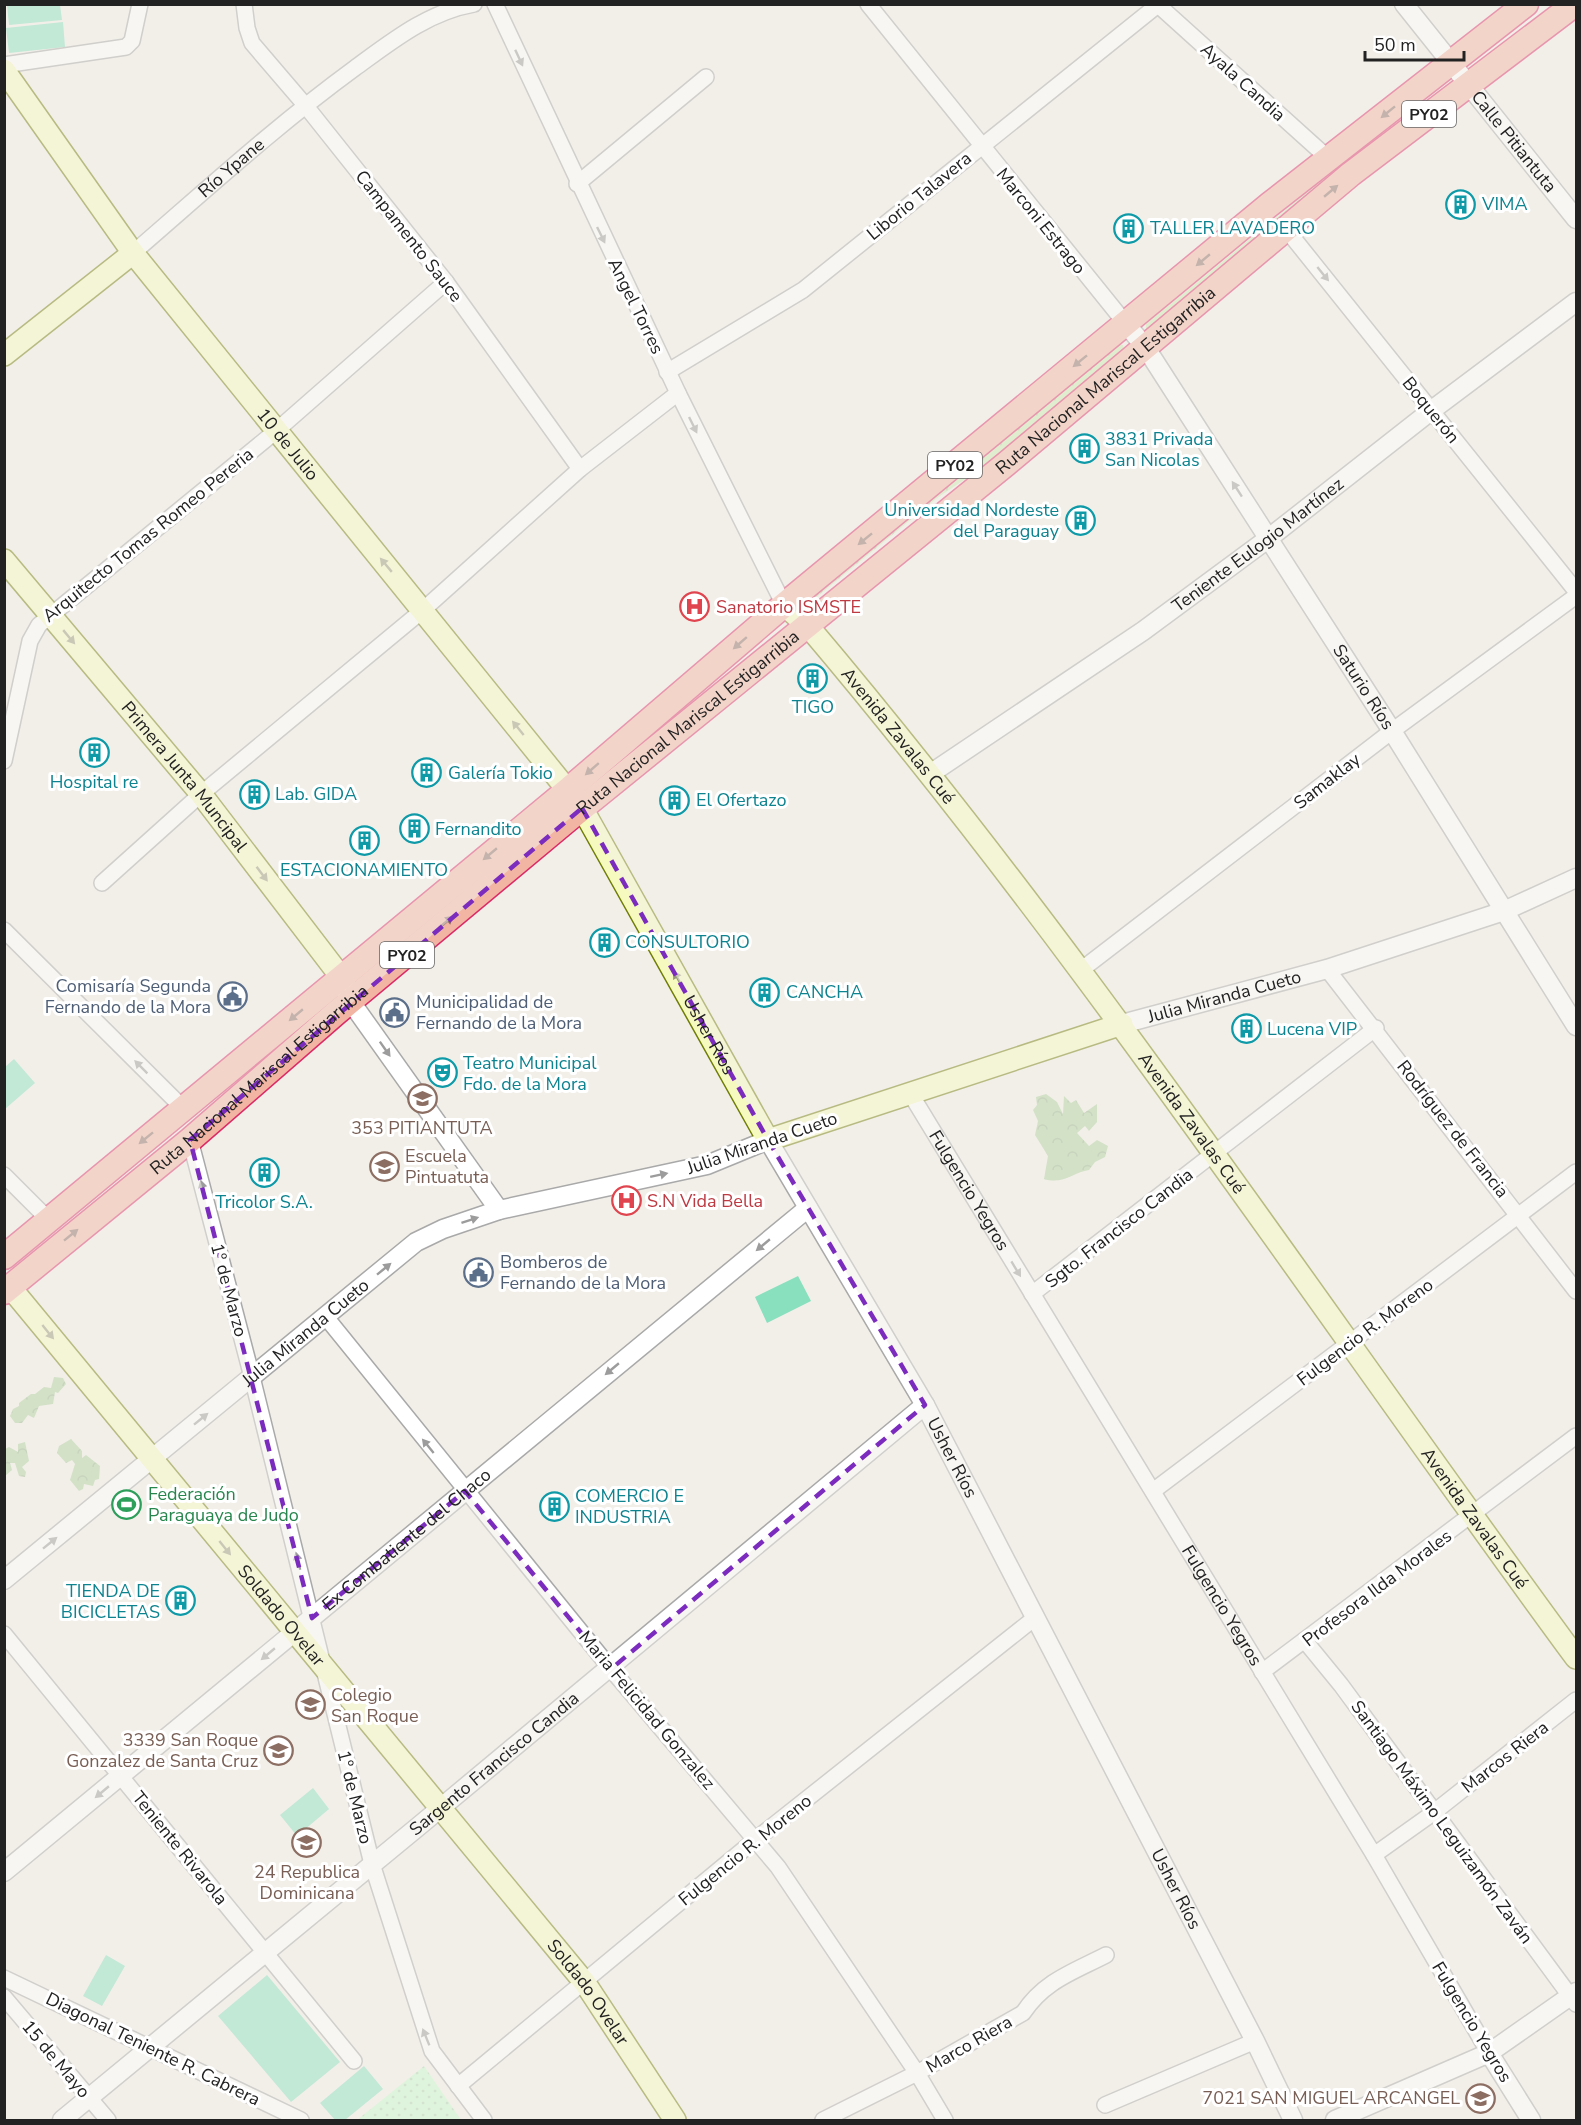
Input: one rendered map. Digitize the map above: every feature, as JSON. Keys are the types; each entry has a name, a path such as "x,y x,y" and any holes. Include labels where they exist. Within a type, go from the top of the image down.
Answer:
{"highway":[{"name":"Ruta Nacional Mariscal Estigarribia","path":"8,1289 190,1140 351,1002 784,605 1269,205 1526,4"},
{"name":"Ruta Nacional Mariscal Estigarribia","path":"12,1250 341,977 808,626 1146,348 1351,174 1575,4"},
{"path":"12,1250 38,1263"}],"main road":[{"name":"10 de Julio","path":"4,70 134,253 575,799"},
{"name":"Río Ypane","path":"4,355 134,253"},
{"name":"Primera Junta Muncipal","path":"4,560 201,794 341,977 351,1002"},
{"name":"Avenida Zavalas Cué","path":"784,605 808,626 930,774 1122,1024 1472,1517 1576,1658"},
{"name":"Usher Ríos","path":"575,799 768,1140"},
{"name":"Julia Miranda Cueto","path":"768,1140 1122,1024"},
{"name":"Soldado Ovelar","path":"8,1289 152,1459 585,1983 675,2121"}],"street":[{"path":"4,65 126,47 132,41 140,4"},
{"name":"Campamento Sauce","path":"244,4 246,28 252,43 305,105 446,282 580,469"},
{"name":"Angel Torres","path":"495,4 577,184 784,605"},
{"name":"Marconi Estrago","path":"868,4 980,146 1126,324"},
{"name":"Calle Pitiantuta","path":"1404,4 1576,219"},
{"name":"Río Ypane","path":"134,253 305,105 412,26 464,5"},
{"name":"Liborio Talavera","path":"668,372 802,290 1158,5"},
{"name":"Ayala Candia","path":"1158,5 1329,159"},
{"path":"577,184 706,77"},
{"name":"Boquerón","path":"1286,229 1576,591"},
{"name":"Arquitecto Tomas Romeo Pereria","path":"4,761 30,641 39,625 276,431 446,282"},
{"name":"Teniente Eulogio Martínez","path":"930,774 1143,631 1269,538 1432,410 1576,302"},
{"name":"Saturio Ríos","path":"1126,324 1146,348 1269,538 1576,1026"},
{"path":"102,883 201,794 423,610 580,469 678,393"},
{"name":"Samaklay","path":"1081,970 1392,731 1576,596"},
{"name":"Julia Miranda Cueto","path":"1122,1024 1327,969 1504,911 1576,878"},
{"path":"4,930 183,1108"},
{"name":"Rodríguez de Francia","path":"1327,969 1376,1028 1576,1291"},
{"path":"351,1002 500,1210"},
{"name":"Sgto. Francisco Candia","path":"1032,1294 1376,1028"},
{"name":"Fulgencio Yegros","path":"910,1093 1374,1855 1531,2121"},
{"name":"1º de Marzo","path":"190,1140 252,1377 372,1864 422,2027 432,2051 484,2121"},
{"name":"Julia Miranda Cueto","path":"4,1580 416,1242 443,1229 500,1210 707,1165 768,1140"},
{"name":"Usher Ríos","path":"768,1140 925,1405 1255,2041 1293,2121"},
{"name":"Fulgencio R. Moreno","path":"1153,1491 1521,1216 1576,1172"},
{"path":"4,1175 48,1219"},
{"name":"Ex Combatiente del Chaco","path":"4,1872 808,1208"},
{"name":"Maria Felicidad Gonzalez","path":"325,1317 610,1668 778,1867 917,2073 945,2121"},
{"name":"Sargento Francisco Candia","path":"62,2121 372,1864 442,1809 925,1405"},
{"name":"Profesora Ilda Morales","path":"1262,1672 1472,1517 1576,1436"},
{"name":"Fulgencio R. Moreno","path":"458,2086 755,1840 1036,1617"},
{"name":"Teniente Rivarola","path":"4,1634 354,2061"},
{"name":"Santiago Máximo Leguizamón Zaván","path":"1305,1641 1341,1685 1433,1813 1575,1997"},
{"name":"Marcos Riera","path":"1374,1855 1433,1813 1576,1700"},
{"name":"Marco Riera","path":"823,2121 917,2073 1023,2013 1030,1999 1048,1984 1106,1955"},
{"name":"Diagonal Teniente R. Cabrera","path":"4,1978 151,2046 301,2121"},
{"name":"15 de Mayo","path":"4,1997 108,2121"},
{"path":"1335,2121 1489,2053 1575,1997"},
{"path":"1105,2105 1255,2041"}],"highlighted area":[{"path":"582,808 768,1140 925,1405 611,1669 465,1491 312,1618 190,1140"}],"green space":[{"path":"7,5 60,5 62,20 9,25"},
{"path":"63,22 65,47 9,53 6,28"},
{"path":"1445,86 1295,204 1150,329 1146,329 1146,324 1312,188"},
{"path":"1119,344 1123,345 1124,350 988,464 937,498 813,600 809,599 954,477 983,457"},
{"path":"14,1059 35,1083 5,1109 5,1067"},
{"path":"1046,1094 1057,1102 1063,1114 1064,1096 1071,1103 1076,1100 1084,1113 1097,1104 1097,1122 1089,1131 1085,1126 1077,1133 1089,1146 1097,1140 1108,1146 1105,1157 1095,1162 1089,1170 1063,1179 1044,1179 1048,1156 1035,1135 1038,1121 1033,1110 1037,1105 1036,1097"},
{"path":"798,1276 811,1301 767,1323 755,1297"},
{"path":"54,1377 63,1378 66,1384 58,1393 55,1392 53,1404 39,1406 34,1418 28,1415 22,1423 15,1423 10,1416 13,1409 31,1394 35,1394 44,1387 51,1388"},
{"path":"71,1439 82,1451 82,1458 86,1455 100,1466 99,1479 95,1480 93,1486 84,1484 83,1489 79,1491 70,1480 75,1464 72,1460 66,1463 57,1453 59,1446"},
{"path":"25,1442 29,1461 22,1467 26,1472 25,1477 19,1476 15,1463 10,1463 12,1470 5,1476 5,1449 9,1447 18,1452 18,1444"},
{"path":"313,1788 329,1809 297,1836 280,1815"},
{"path":"106,1955 125,1966 102,2006 83,1996"},
{"path":"267,1975 340,2062 291,2102 218,2016"},
{"path":"364,2066 383,2089 345,2120 335,2120 320,2103"},
{"path":"424,2066 461,2120 357,2120"}],"place":[{"name":"VIMA","path":"1461,204"},
{"name":"TALLER LAVADERO","path":"1129,228"},
{"name":"3831 Privada San Nicolas","path":"1084,449"},
{"name":"Universidad Nordeste del Paraguay","path":"1080,520"},
{"name":"Sanatorio ISMSTE","path":"695,607"},
{"name":"TIGO","path":"813,678"},
{"name":"Hospital re","path":"94,753"},
{"name":"Galería Tokio","path":"427,773"},
{"name":"Lab. GIDA","path":"254,794"},
{"name":"El Ofertazo","path":"675,800"},
{"name":"Fernandito","path":"414,829"},
{"name":"ESTACIONAMIENTO","path":"364,841"},
{"name":"CONSULTORIO","path":"604,942"},
{"name":"CANCHA","path":"765,992"},
{"name":"Comisaría Segunda Fernando de la Mora","path":"232,996"},
{"name":"Municipalidad de Fernando de la Mora","path":"395,1012"},
{"name":"Lucena VIP","path":"1246,1029"},
{"name":"Teatro Municipal Fdo. de la Mora","path":"442,1073"},
{"name":"353 PITIANTUTA","path":"422,1099"},
{"name":"Escuela Pintuatuta","path":"384,1166"},
{"name":"Tricolor S.A.","path":"264,1173"},
{"name":"S.N Vida Bella","path":"626,1201"},
{"name":"Bomberos de Fernando de la Mora","path":"479,1272"},
{"name":"Federación Paraguaya de Judo","path":"127,1504"},
{"name":"COMERCIO E INDUSTRIA","path":"554,1506"},
{"name":"TIENDA DE BICICLETAS","path":"181,1601"},
{"name":"Colegio San Roque","path":"310,1705"},
{"name":"3339 San Roque Gonzalez de Santa Cruz","path":"279,1750"},
{"name":"24 Republica Dominicana","path":"307,1843"},
{"name":"7021 SAN MIGUEL ARCANGEL","path":"1481,2098"}]}
